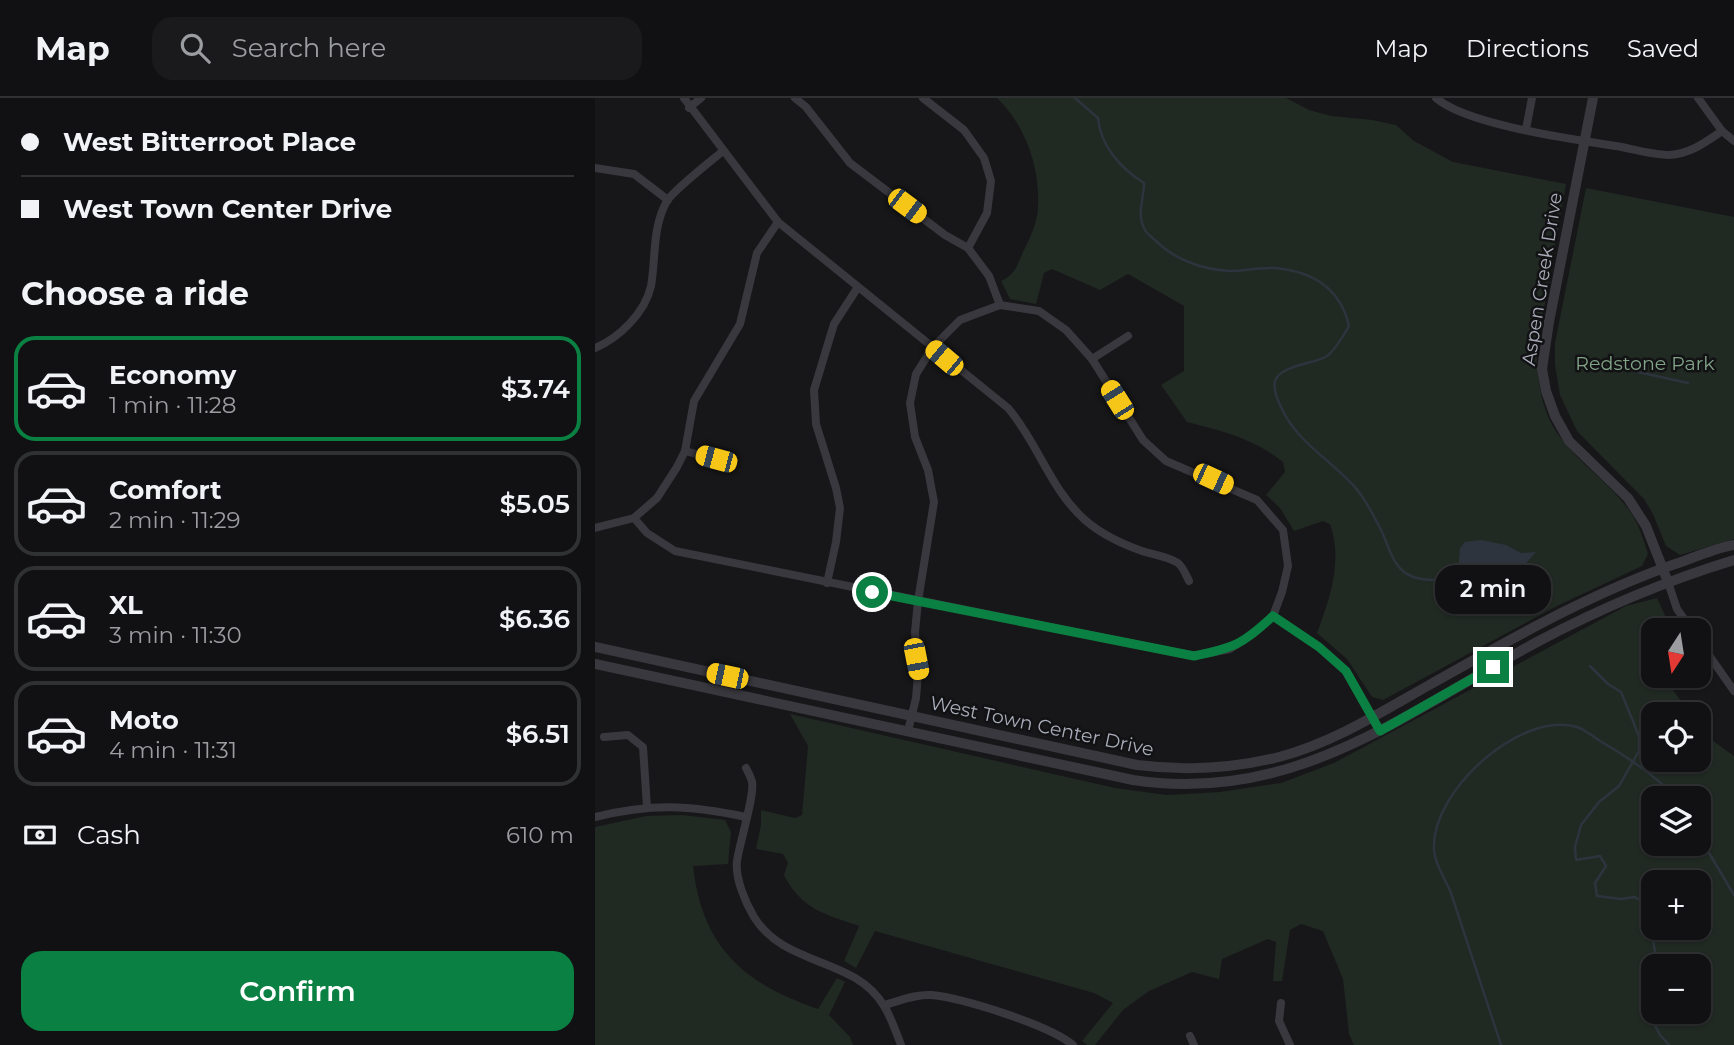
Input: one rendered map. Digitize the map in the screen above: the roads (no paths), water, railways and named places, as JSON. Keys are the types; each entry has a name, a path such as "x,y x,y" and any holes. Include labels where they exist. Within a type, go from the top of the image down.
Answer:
{"street":[{"path":"684,98 778,222 1008,408 1051,479 1085,520 1123,543 1166,557 1181,565 1189,581"},
{"path":"689,108 701,98"},
{"path":"795,98 806,107 850,163 945,235 968,248 989,276 1000,305"},
{"path":"923,98 964,130 984,158 991,181 987,213 968,248"},
{"path":"1436,98 1447,107 1467,115 1584,141 1668,155 1700,146 1722,131"},
{"path":"1526,129 1532,98"},
{"name":"Aspen Creek Drive","path":"1593,98 1542,369 1555,416 1569,441 1628,498 1646,526 1677,609 1683,618"},
{"path":"1698,98 1722,131 1734,141"},
{"path":"595,348 607,344 624,331 636,316 650,289 655,236 667,200 723,150"},
{"path":"595,168 634,174 667,200"},
{"path":"595,528 634,518 657,498 685,451 694,401 740,324 757,253 778,222"},
{"path":"827,583 840,508 837,488 816,424 814,390 834,324 858,287"},
{"path":"634,518 647,533 675,551 827,583 918,601 1194,656 1230,649 1273,616 1288,566 1283,530 1257,500 1166,461 1143,440 1092,359 1066,330 1039,312 1000,305 960,320 933,348 916,374 909,403 915,437 928,470 934,502 918,601 915,632 918,674 908,732"},
{"path":"1092,359 1128,336"},
{"path":"685,451 716,459"},
{"name":"West Town Center Drive","path":"595,647 1137,765 1189,770 1233,766 1280,757 1331,738 1528,629 1597,595 1663,568 1734,544"},
{"name":"West Town Center Drive","path":"595,664 1133,780 1188,785 1242,781 1285,772 1338,752 1619,601 1734,560"},
{"path":"1273,616 1319,647 1346,671 1380,731"},
{"path":"1711,658 1734,691"},
{"path":"604,737 628,735 643,747 647,807"},
{"path":"746,768 753,784 737,863 743,895 754,917 781,945 801,956 834,966 856,978 884,1005 901,1045"},
{"path":"595,817 647,807 679,805 708,808 746,817"},
{"path":"884,1005 915,996 948,998 1026,1021 1073,1045"},
{"path":"1281,1003 1279,1021 1290,1045"}],"waterway":[{"path":"1075,98 1098,118 1103,138 1113,155 1127,171 1144,183 1142,224 1147,233 1164,248 1181,259 1210,269 1230,271 1274,268 1300,273 1322,284 1339,301 1349,326 1342,338 1322,359 1290,368 1278,376 1275,381 1277,398 1295,430 1361,495 1400,568 1419,578 1445,580"},
{"path":"1611,366 1688,383"},
{"path":"1590,666 1608,684 1621,692 1639,736 1639,751 1619,786 1599,802 1581,825 1575,847 1576,860 1600,856 1606,866 1595,883 1597,896 1621,899 1634,897 1641,900"},
{"path":"1501,1045 1451,893 1435,854 1437,826 1447,803 1463,780 1483,760 1506,743 1531,731 1555,725 1577,727 1586,731 1664,786"},
{"path":"1711,856 1734,895"},
{"path":"1653,940 1656,954"},
{"path":"1654,1024 1669,1045"}],"park label":[{"name":"Redstone Park","path":"1645,363"}]}
